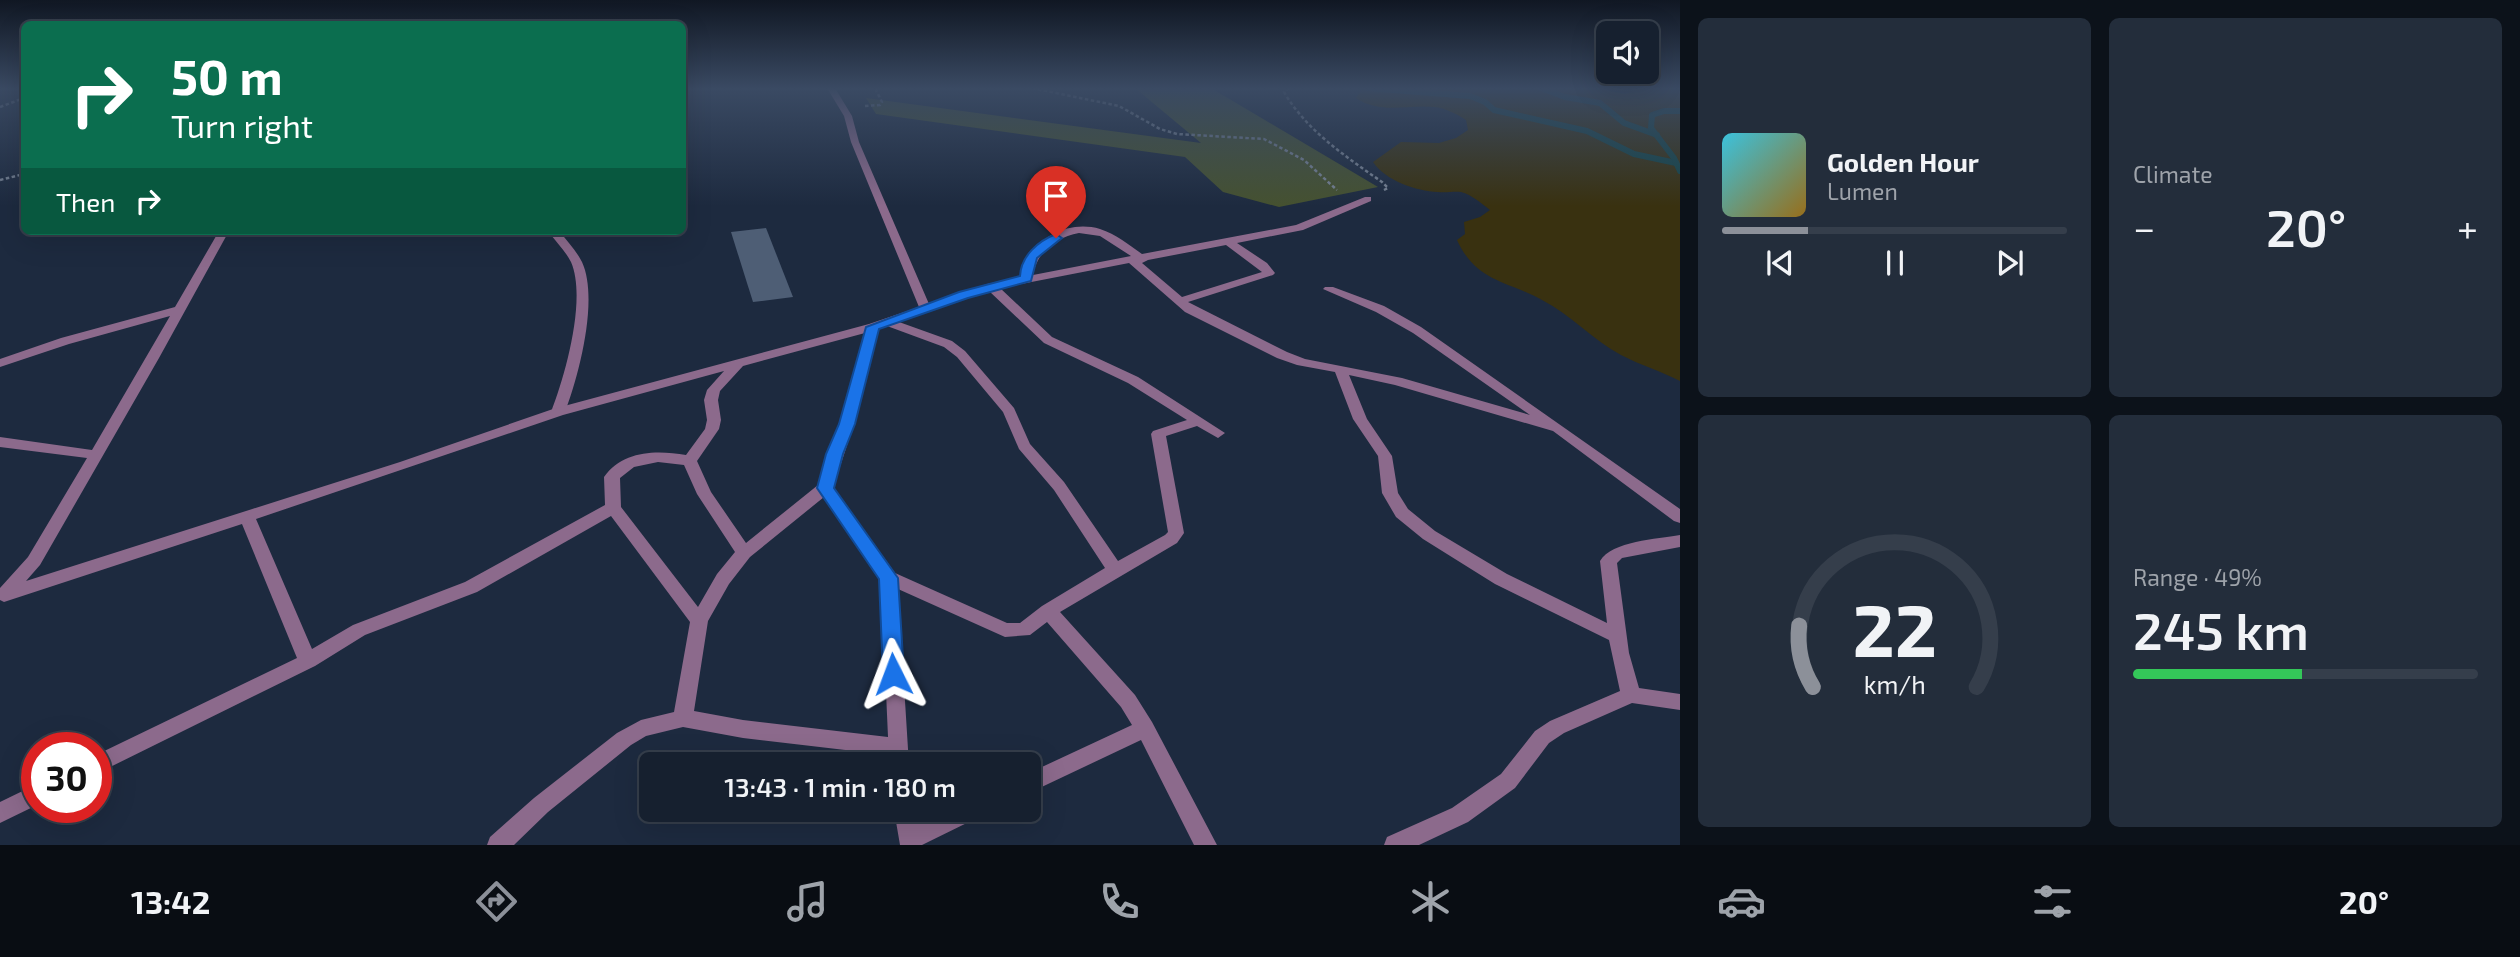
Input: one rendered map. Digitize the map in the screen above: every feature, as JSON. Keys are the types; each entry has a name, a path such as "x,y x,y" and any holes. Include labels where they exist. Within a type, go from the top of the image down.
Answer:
{"street":[{"path":"851,127 925,308"},
{"path":"2,597 558,412 742,360 880,325 991,286 1299,228 1348,205 1368,199"},
{"path":"1027,278 1027,265 1041,248 1056,238 1079,229 1091,230 1107,236 1138,260 1180,301 1213,323 1282,355 1397,381 1558,428"},
{"path":"2,597 34,561 222,235"},
{"path":"556,235 577,264 582,295 571,371 558,412"},
{"path":"1180,301 1269,273 1263,265 1230,243"},
{"path":"991,286 1048,340 1133,380 1218,433"},
{"path":"1329,289 1380,309 1417,330 1680,517"},
{"path":"0,363 65,341 178,310"},
{"path":"683,718 699,621 723,579 744,553 825,488 880,325"},
{"path":"880,325 948,344 961,354 1009,411 1024,446 1059,486 1115,570"},
{"path":"690,460 712,429 714,420 710,400 714,390 742,360"},
{"path":"1340,369 1360,419 1385,456 1390,493 1402,513 1429,536 1502,579 1618,636"},
{"path":"825,488 889,578 1005,631 1024,630 1048,611 1171,539 1176,533 1158,434 1198,421"},
{"path":"0,442 97,455"},
{"path":"690,460 664,456 648,457 621,466 612,477 612,508 699,621"},
{"path":"690,460 696,476 744,553"},
{"path":"112,757 308,662 359,630 471,587 612,508"},
{"path":"247,517 308,662"},
{"path":"1631,695 1618,636 1608,561 1611,556 1680,541"},
{"path":"889,578 898,752"},
{"path":"1048,611 1128,701 1206,845"},
{"path":"1395,845 1460,815 1484,798 1508,780 1542,737 1557,727 1631,695 1680,702"},
{"path":"498,845 541,805 624,739 641,729 683,718 875,752"},
{"path":"1041,777 1145,728"},
{"path":"0,813 21,802"},
{"path":"907,822 911,842 948,822"}],"path":[{"path":"1157,127 1177,134 1275,142 1329,180 1348,205"},
{"path":"1314,127 1388,188 1368,199"},
{"path":"0,180 21,175"}],"green space":[{"path":"973,127 1085,127 1201,143 1182,127 1278,127 1378,187 1279,207 1223,192 1185,157"}],"sand":[{"path":"1467,127 1680,127 1680,381 1621,355 1553,306 1494,279 1474,264 1457,240 1465,234 1464,222 1480,217 1490,210 1473,197 1461,192 1429,191 1402,184 1386,175 1373,162 1401,142 1439,143 1456,138 1468,130"}],"building":[{"path":"766,228 793,297 753,302 731,232"}],"waterway":[{"path":"1571,127 1587,131 1634,154 1676,163"},
{"path":"1636,127 1656,135"},
{"path":"1651,127 1656,135"},
{"path":"1656,135 1674,158 1680,171"}],"route":[{"path":"893,674 889,578 825,488 847,424 873,327 991,286 1027,278 1027,265 1032,256 1056,238"}]}
